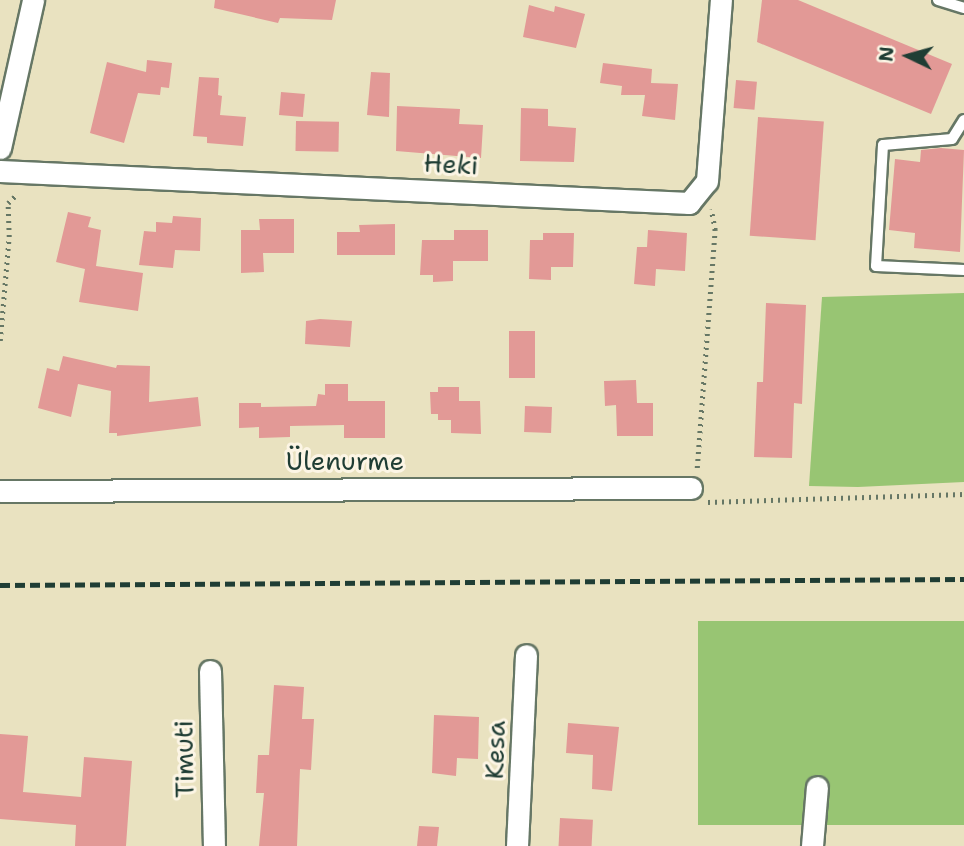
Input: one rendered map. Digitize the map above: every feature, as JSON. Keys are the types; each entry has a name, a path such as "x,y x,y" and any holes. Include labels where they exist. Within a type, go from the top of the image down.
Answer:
{"street":[{"path":"0,148 33,0"},
{"path":"699,191 706,181 721,0"},
{"name":"Heki","path":"0,171 689,203 699,191"},
{"name":"Ülenurme","path":"0,491 691,488"},
{"name":"Kesa","path":"517,846 526,655"},
{"name":"Timuti","path":"210,671 214,846"},
{"path":"813,846 817,787"}],"lane":[{"path":"938,0 964,8"},
{"path":"964,120 952,139 883,145 876,266 964,270"}],"path":[{"path":"691,488 697,467 715,230 712,210 699,191"}],"green space":[{"path":"964,293 964,482 858,487 809,486 822,297"},
{"path":"698,621 964,621 964,825 698,825"}],"building":[{"path":"215,0 336,0 332,20 280,18 278,23 214,8"},
{"path":"762,0 798,0 952,64 931,114 757,42"},
{"path":"529,5 554,12 555,6 585,14 576,48 523,37"},
{"path":"147,60 172,63 169,88 161,87 160,95 138,93 124,143 90,133 107,62 146,72"},
{"path":"603,63 652,69 651,83 678,84 675,120 642,116 645,95 621,95 622,86 600,83"},
{"path":"371,72 390,73 389,117 367,115"},
{"path":"199,77 219,78 218,95 222,96 220,115 246,117 243,146 207,143 207,137 193,136"},
{"path":"736,80 757,82 754,110 734,108"},
{"path":"281,92 305,94 303,117 279,115"},
{"path":"397,106 460,109 459,124 483,125 481,158 396,151"},
{"path":"521,108 548,109 548,126 576,128 574,162 520,161"},
{"path":"758,117 824,122 816,240 750,236"},
{"path":"296,121 339,122 338,152 295,151"},
{"path":"921,150 964,150 960,252 914,248 915,233 889,230 895,159 920,162"},
{"path":"68,212 91,217 88,227 101,230 96,266 143,273 138,311 79,302 85,269 56,262"},
{"path":"173,216 201,218 200,251 175,250 173,268 139,265 144,231 156,232 156,222 172,223"},
{"path":"259,219 294,219 294,253 263,253 264,272 241,273 241,230 260,230"},
{"path":"395,224 395,255 337,255 337,232 360,232 359,225"},
{"path":"454,230 488,230 488,261 453,261 453,281 433,282 433,275 420,275 422,240 454,240"},
{"path":"648,230 687,233 685,271 656,269 655,286 634,284 637,247 647,247"},
{"path":"543,233 574,233 573,267 551,267 551,280 529,279 530,240 543,240"},
{"path":"766,303 806,305 802,404 794,403 792,458 754,457 757,382 763,382"},
{"path":"306,321 352,321 350,347 305,344"},
{"path":"509,331 535,331 535,378 509,378"},
{"path":"63,356 116,368 117,365 150,366 149,402 198,397 201,426 117,436 117,433 109,433 111,391 78,384 71,417 38,408 47,368 59,371"},
{"path":"636,380 637,403 653,403 653,436 617,436 616,405 605,406 604,381"},
{"path":"325,384 348,384 348,401 385,401 385,438 344,438 344,425 290,426 290,437 259,438 259,427 239,428 239,403 261,403 261,407 316,406 318,394 325,395"},
{"path":"438,387 459,387 459,401 480,401 481,434 451,433 451,420 438,420 438,414 431,414 430,392 438,392"},
{"path":"525,406 552,407 551,433 524,432"},
{"path":"274,685 304,687 302,719 314,719 311,770 300,769 297,846 259,846 264,793 256,793 258,755 269,755"},
{"path":"434,715 479,717 478,759 457,758 456,776 432,773"},
{"path":"568,723 619,727 612,791 592,789 593,755 566,753"},
{"path":"0,734 28,736 23,792 81,797 84,757 132,761 126,846 75,846 76,825 0,819"},
{"path":"560,818 593,820 592,846 559,846"},
{"path":"419,826 439,827 437,846 417,846"}],"railway":[{"path":"0,585 964,579"}]}
